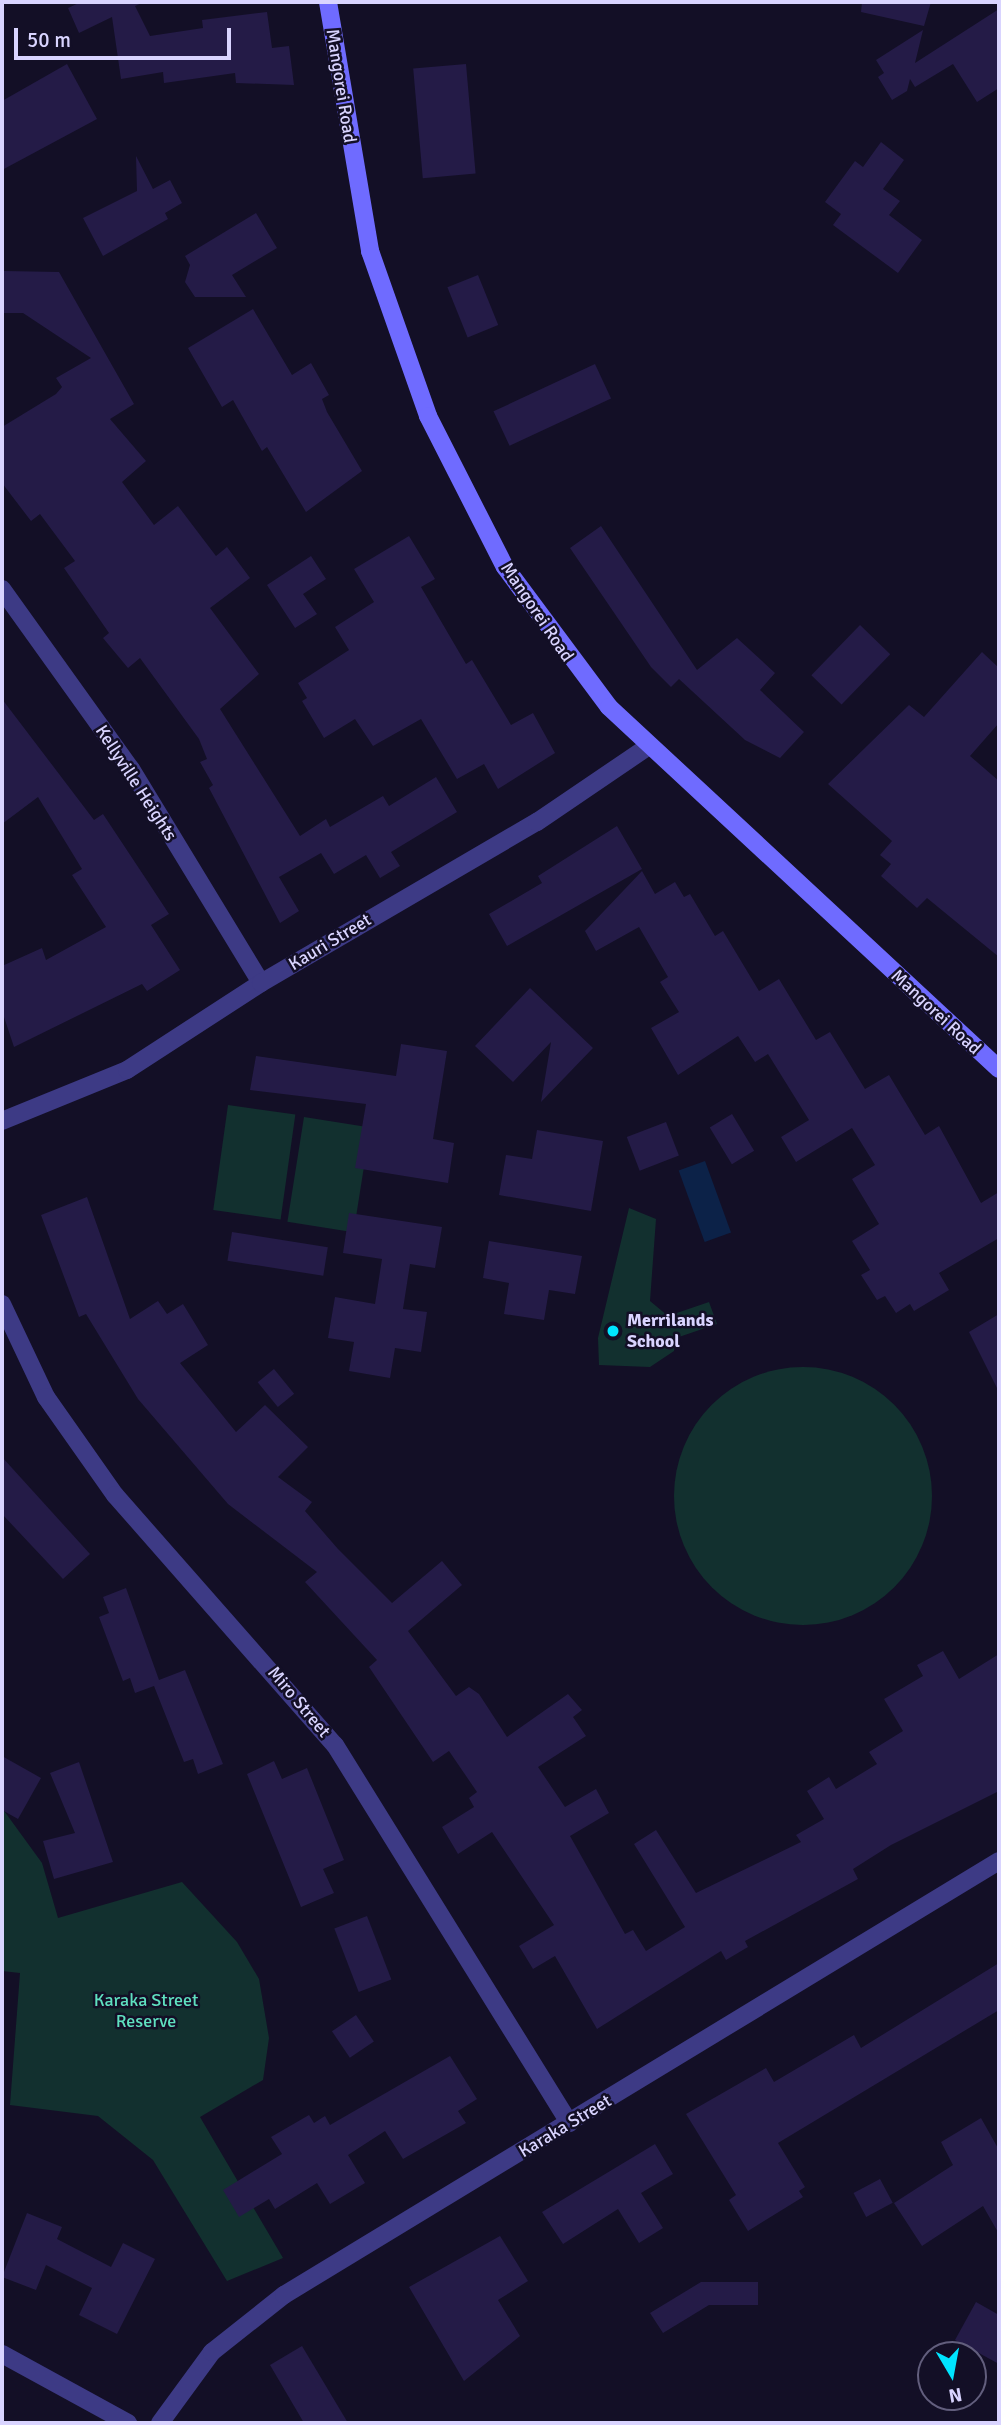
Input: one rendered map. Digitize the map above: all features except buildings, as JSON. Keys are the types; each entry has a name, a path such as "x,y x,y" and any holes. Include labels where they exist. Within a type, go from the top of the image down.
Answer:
{"main road":[{"name":"Mangorei Road","path":"328,2 370,251 428,416 505,567 570,662 649,746 999,1069"}],"street":[{"name":"Kellyville Heights","path":"2,589 131,769 261,983"},
{"name":"Kauri Street","path":"2,1121 127,1070 261,983 537,822 649,746"},
{"name":"Miro Street","path":"2,1304 46,1397 115,1495 335,1745 569,2123"},
{"name":"Karaka Street","path":"160,2423 212,2352 241,2324 999,1861"},
{"path":"2,2354 128,2423"}],"green space":[{"path":"228,1105 295,1114 281,1219 213,1210"},
{"path":"304,1117 370,1127 354,1232 287,1222"},
{"path":"629,1208 656,1219 650,1301 668,1316 709,1302 717,1324 676,1338 674,1351 650,1367 599,1365 598,1338"},
{"path":"803,1367 828,1370 864,1382 885,1396 903,1414 922,1447 932,1496 929,1521 917,1557 903,1578 885,1596 852,1615 803,1625 778,1622 742,1610 721,1596 703,1578 684,1545 674,1496 677,1471 689,1435 703,1414 721,1396 754,1377"},
{"name":"Karaka Street Reserve","path":"2,1808 42,1863 58,1918 182,1882 237,1942 259,1979 269,2038 263,2080 200,2117 283,2258 227,2281 153,2160 98,2116 10,2105 20,1973 2,1971"}],"water":[{"path":"705,1161 731,1232 705,1242 679,1171"}],"place":[{"name":"Merrilands School","path":"613,1331"}]}
